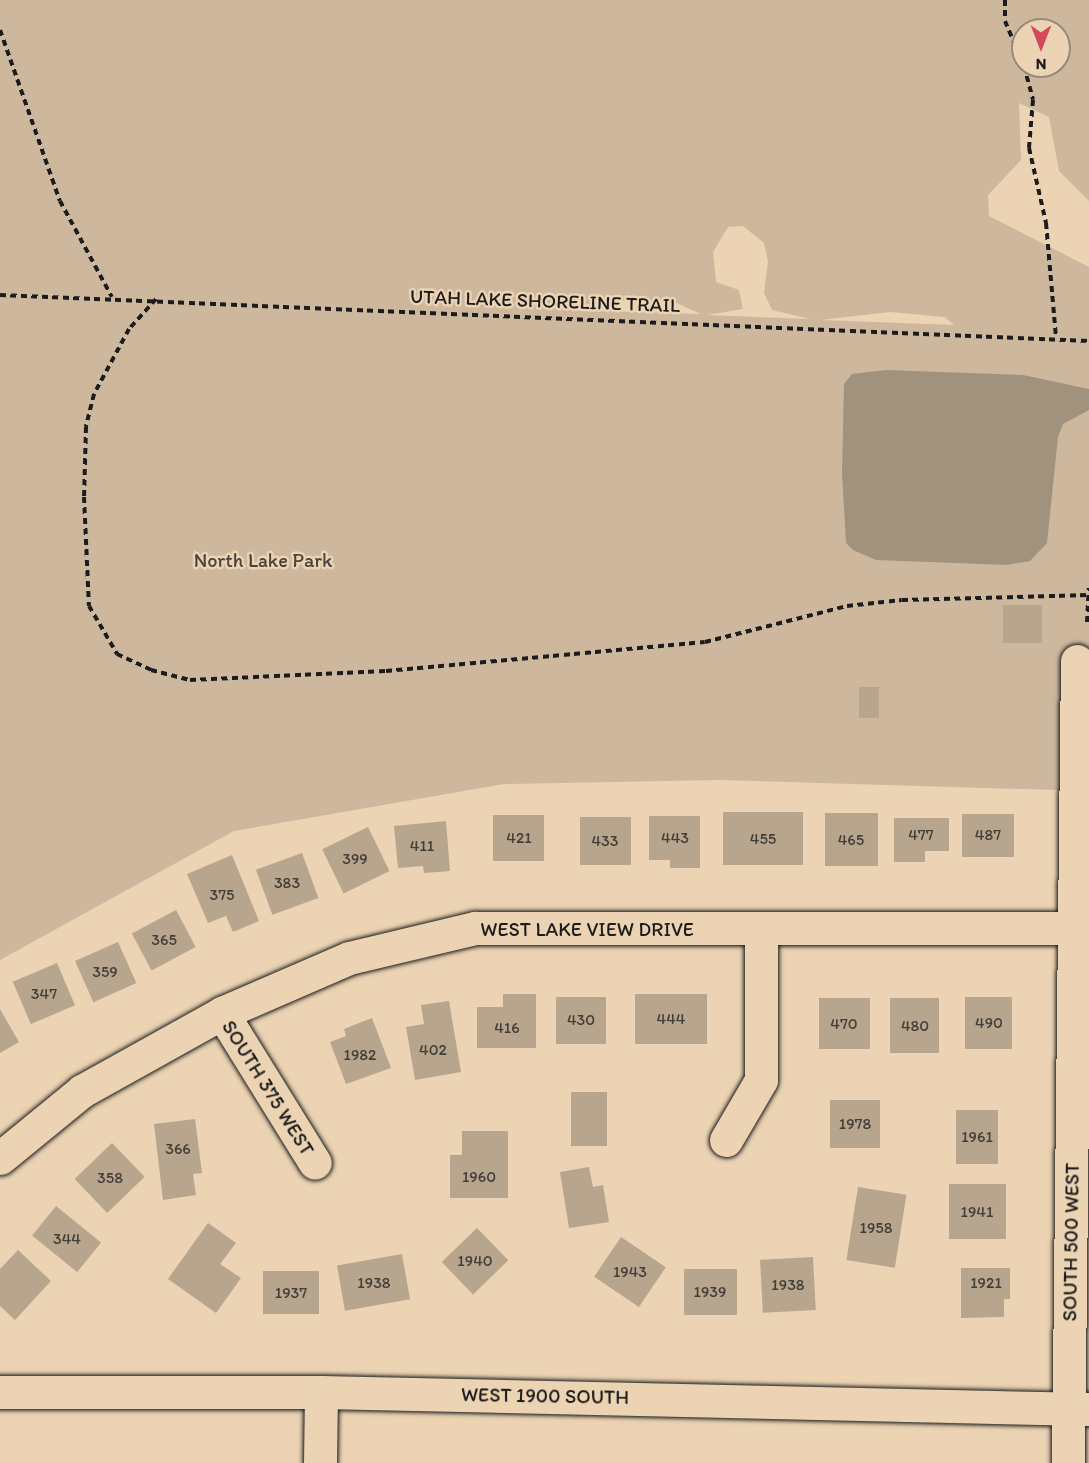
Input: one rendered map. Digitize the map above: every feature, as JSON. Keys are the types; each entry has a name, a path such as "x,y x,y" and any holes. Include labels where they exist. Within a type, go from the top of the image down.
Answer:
{"street":[{"name":"SOUTH 500 WEST","path":"1068,1463 1079,1408 1082,928 1077,661"},
{"name":"WEST LAKE VIEW DRIVE","path":"0,1158 82,1091 222,1012 350,957 475,928 1082,928"},
{"path":"726,1140 760,1080 760,928"},
{"name":"SOUTH 375 WEST","path":"222,1012 315,1163"},
{"name":"WEST 1900 SOUTH","path":"0,1392 321,1392 1079,1408"},
{"path":"320,1463 321,1392"}],"path":[{"path":"1005,0 1005,21 1011,36"},
{"path":"0,30 60,201 112,298"},
{"path":"1027,78 1034,100 1030,156 1046,223 1056,337"},
{"name":"UTAH LAKE SHORELINE TRAIL","path":"0,295 156,299 1056,337 1089,341"},
{"path":"156,299 129,329 94,394 86,427 84,497 89,606 117,654 151,670 190,680 386,671 705,642 847,606 880,602 1089,595"},
{"path":"1088,622 1089,588"}],"green space":[{"name":"North Lake Park","path":"0,0 1089,0 1089,201 1059,171 1049,117 1019,103 1021,160 988,195 989,216 1089,267 1089,791 719,780 504,784 234,831 0,960","holes":["743,226 764,243 768,261 764,293 772,310 810,319 707,315 743,309 739,290 716,282 713,252 728,227","604,299 641,302 667,299 701,314 600,311","890,312 945,317 954,325 820,320"]}],"shaded area":[{"path":"886,370 1023,375 1089,389 1089,410 1063,424 1058,437 1047,543 1030,561 1007,565 876,560 853,550 846,543 842,473 844,384 852,374"}],"building":[{"path":"1003,605 1042,605 1042,643 1003,643"},
{"path":"859,687 879,687 879,718 859,718"},
{"path":"723,812 803,812 803,865 723,865"},
{"path":"825,813 878,813 878,866 825,866"},
{"path":"962,814 1014,814 1014,857 962,857"},
{"path":"493,815 544,815 544,861 493,861"},
{"path":"649,816 700,816 700,868 670,868 670,860 649,860"},
{"path":"580,817 631,817 631,865 580,865"},
{"path":"894,818 949,818 949,851 925,851 925,862 894,862"},
{"path":"446,821 450,871 424,873 423,866 398,868 394,826"},
{"path":"368,827 389,871 344,893 322,849"},
{"path":"302,853 318,898 272,915 256,870"},
{"path":"232,855 259,921 233,932 226,916 208,923 187,874"},
{"path":"176,910 196,947 152,971 132,933"},
{"path":"118,942 136,983 93,1002 75,961"},
{"path":"57,963 75,1005 31,1024 13,982"},
{"path":"503,994 536,994 536,1048 477,1048 477,1007 503,1007"},
{"path":"635,994 707,994 707,1044 635,1044"},
{"path":"556,997 606,997 606,1044 556,1044"},
{"path":"965,997 1012,997 1012,1049 965,1049"},
{"path":"819,998 870,998 870,1049 819,1049"},
{"path":"890,998 939,998 939,1053 890,1053"},
{"path":"449,1001 461,1072 415,1080 406,1027 424,1024 421,1005"},
{"path":"0,1009 19,1042 0,1053"},
{"path":"372,1018 391,1068 346,1084 330,1042 346,1036 344,1029"},
{"path":"571,1092 607,1092 607,1146 571,1146"},
{"path":"830,1100 880,1100 880,1148 830,1148"},
{"path":"956,1110 998,1110 998,1164 956,1164"},
{"path":"195,1119 202,1173 193,1174 196,1195 163,1200 154,1124"},
{"path":"462,1131 508,1131 508,1198 450,1198 450,1155 462,1155"},
{"path":"112,1143 145,1177 107,1213 75,1179"},
{"path":"589,1167 593,1187 603,1185 609,1222 569,1228 560,1172"},
{"path":"949,1184 1006,1184 1006,1239 949,1239"},
{"path":"858,1187 906,1195 895,1268 846,1260"},
{"path":"56,1206 101,1243 77,1272 32,1236"},
{"path":"208,1223 236,1243 220,1264 241,1278 216,1313 168,1279"},
{"path":"477,1228 508,1260 473,1294 442,1262"},
{"path":"621,1237 666,1267 639,1307 594,1277"},
{"path":"18,1250 51,1281 15,1320 0,1306 0,1269"},
{"path":"402,1254 410,1299 345,1311 337,1265"},
{"path":"813,1257 816,1310 763,1313 760,1260"},
{"path":"961,1268 1010,1268 1010,1299 1004,1299 1004,1317 961,1318"},
{"path":"684,1269 737,1269 737,1315 684,1315"},
{"path":"263,1271 319,1271 319,1314 263,1314"}]}
